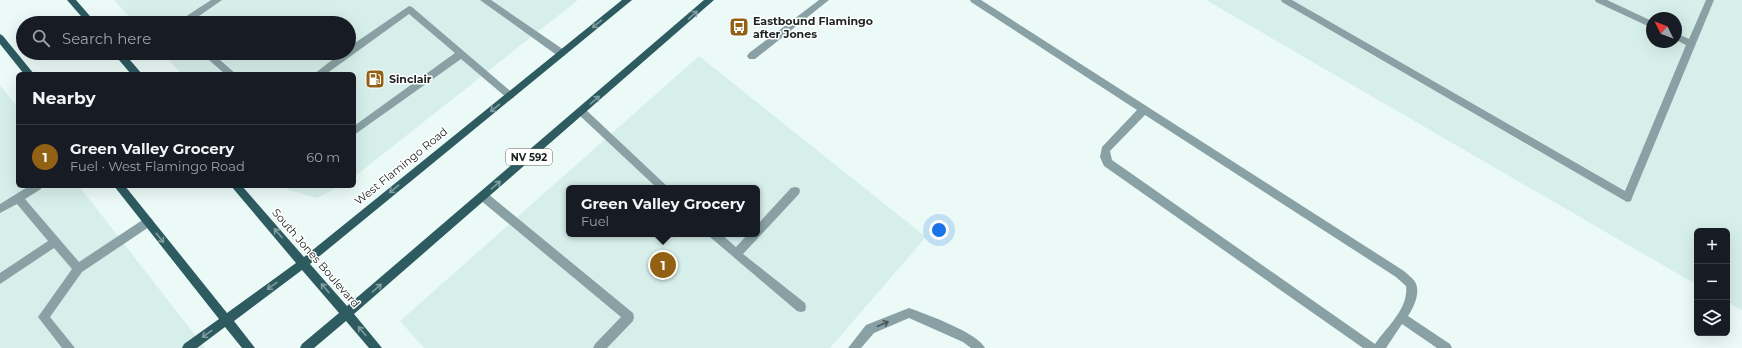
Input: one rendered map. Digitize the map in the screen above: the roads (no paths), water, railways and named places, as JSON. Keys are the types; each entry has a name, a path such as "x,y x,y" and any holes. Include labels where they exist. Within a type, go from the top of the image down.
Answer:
{"main road":[{"path":"71,0 86,16"},
{"name":"West Flamingo Road","path":"188,348 304,263 628,0"},
{"name":"NV 592","path":"306,348 710,0"},
{"path":"0,38 16,58"},
{"path":"18,60 27,72"},
{"path":"126,60 136,72"},
{"path":"121,188 248,348"},
{"name":"South Jones Boulevard","path":"238,188 376,348"}],"lane":[{"path":"193,16 218,0"},
{"path":"484,0 561,54"},
{"path":"752,56 825,0"},
{"path":"974,0 1400,274 1411,284 1412,292 1409,306 1379,348"},
{"path":"1285,0 1627,198 1710,0"},
{"path":"1599,0 1646,22"},
{"path":"356,48 409,9 510,95"},
{"path":"1682,39 1692,44"},
{"path":"356,130 461,54"},
{"path":"214,60 229,72"},
{"path":"322,72 339,60"},
{"path":"1143,110 1105,150 1105,157 1108,163 1372,348"},
{"path":"581,112 661,185"},
{"path":"0,209 34,188"},
{"path":"760,229 795,191"},
{"path":"483,196 629,317 599,348"},
{"path":"18,198 78,268"},
{"path":"69,348 43,317 78,268 148,222"},
{"path":"717,237 801,307"},
{"path":"736,254 752,237"},
{"path":"0,279 56,242"},
{"path":"854,348 870,329 909,313 967,338 979,348"},
{"path":"1401,318 1446,348"}],"place":[{"name":"Eastbound Flamingo after Jones","path":"739,27"},
{"name":"Sinclair","path":"375,79"},
{"name":"Green Valley Grocery","path":"663,265"}]}
